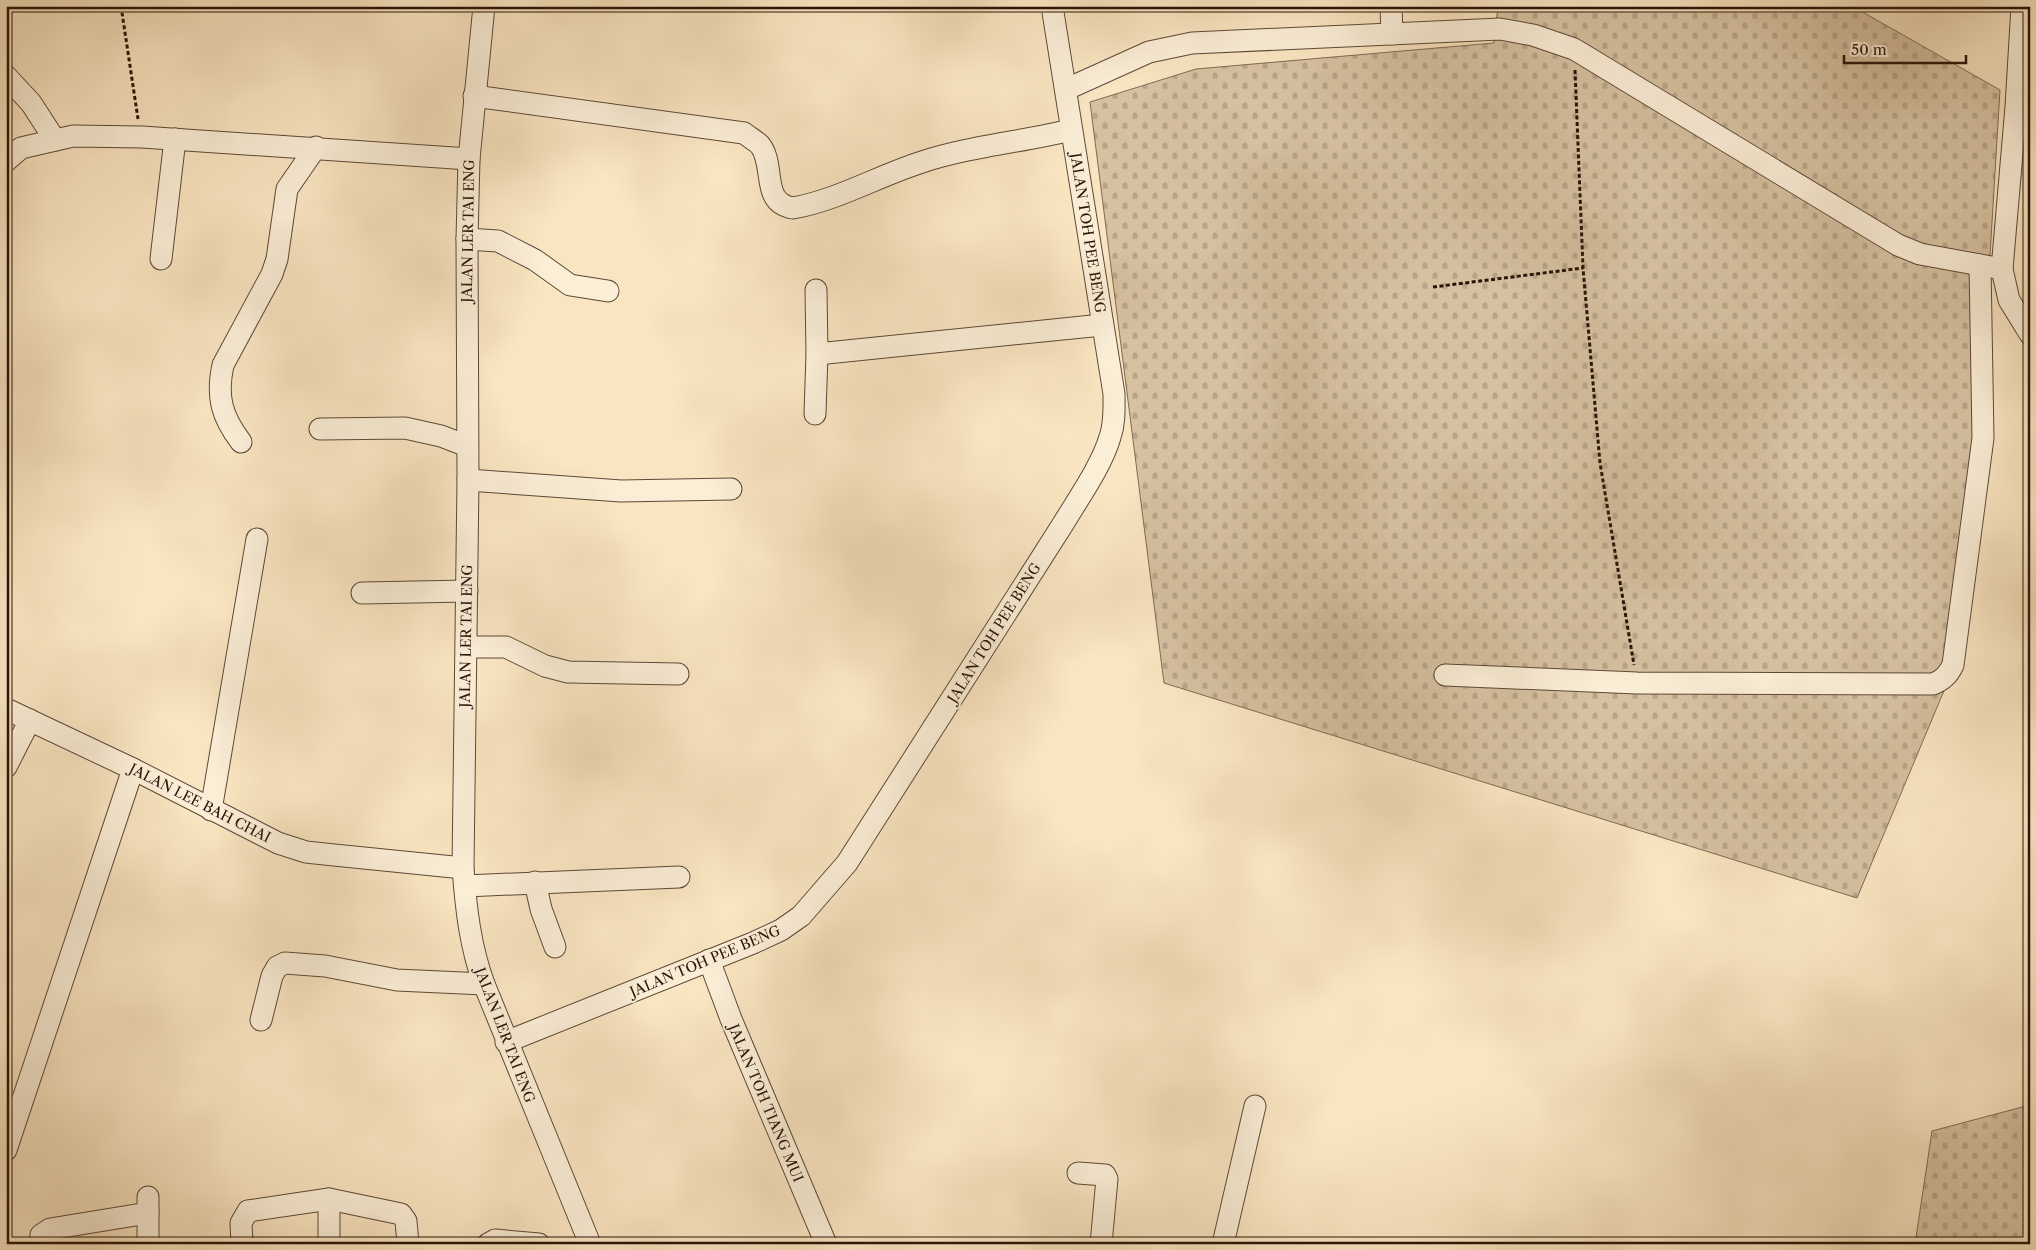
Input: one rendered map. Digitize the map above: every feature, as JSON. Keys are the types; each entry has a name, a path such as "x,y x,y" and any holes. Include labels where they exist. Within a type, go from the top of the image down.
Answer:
{"street":[{"name":"JALAN LER TAI ENG","path":"484,6 469,159 467,239 468,480 464,877 472,946 484,984 506,1042 590,1244"},
{"name":"JALAN TOH PEE BENG","path":"506,1042 781,930 801,916 822,895 847,863 1063,524 1110,438 1114,420 1110,360 1102,325 1071,130 1067,90 1052,6"},
{"path":"1391,6 1392,34"},
{"path":"2022,6 2023,106 2002,269 2009,300 2030,334"},
{"path":"1067,90 1149,52 1169,46 1192,43 1500,29 1533,35 1574,49 1898,245 1920,254 2002,269"},
{"path":"6,76 31,102 56,140"},
{"path":"474,96 744,134 760,145 765,155 773,196 785,207 793,208 844,194 903,168 956,152 1071,130"},
{"path":"6,161 21,148 72,136 142,137 469,159"},
{"path":"161,259 175,139"},
{"path":"240,442 227,424 222,409 220,380 223,365 272,274 277,259 287,189 316,148"},
{"path":"467,239 498,241 535,260 570,284 608,291"},
{"path":"1445,675 1637,683 1933,684 1949,674 1953,665 1983,438 1980,265"},
{"path":"815,414 817,354 816,290"},
{"path":"817,354 1102,325"},
{"path":"320,429 405,428 441,436 467,446"},
{"path":"468,480 621,491 731,489"},
{"path":"211,810 257,539"},
{"path":"362,593 467,591"},
{"path":"466,647 506,647 545,666 568,672 678,674"},
{"name":"JALAN LEE BAH CHAI","path":"6,709 30,720 129,780 211,810 278,843 306,852 401,864 464,877 535,882 679,877"},
{"path":"6,767 30,720"},
{"path":"6,1150 129,780"},
{"path":"535,882 541,910 555,947"},
{"name":"JALAN TOH TIANG MUI","path":"709,960 734,1027 826,1244"},
{"path":"261,1020 272,976 277,967 285,963 317,965 397,980 484,984"},
{"path":"1223,1244 1256,1106"},
{"path":"1078,1173 1105,1175 1107,1179 1101,1244"},
{"path":"242,1244 241,1224 248,1211 329,1200 401,1214 406,1221 408,1244"},
{"path":"329,1200 329,1244"},
{"path":"42,1244 42,1236 50,1229 148,1205 148,1244"},
{"path":"488,1244 495,1240 539,1244"}],"path":[{"path":"121,6 142,137"},
{"path":"1574,49 1583,268 1600,463 1637,683"},
{"path":"1433,288 1583,268"}],"green space":[{"path":"1498,6 1852,6 2000,90 1967,636 1857,898 1164,683 1090,102 1196,69 1494,43"},
{"path":"2030,1105 2030,1244 1915,1244 1932,1131"}]}
